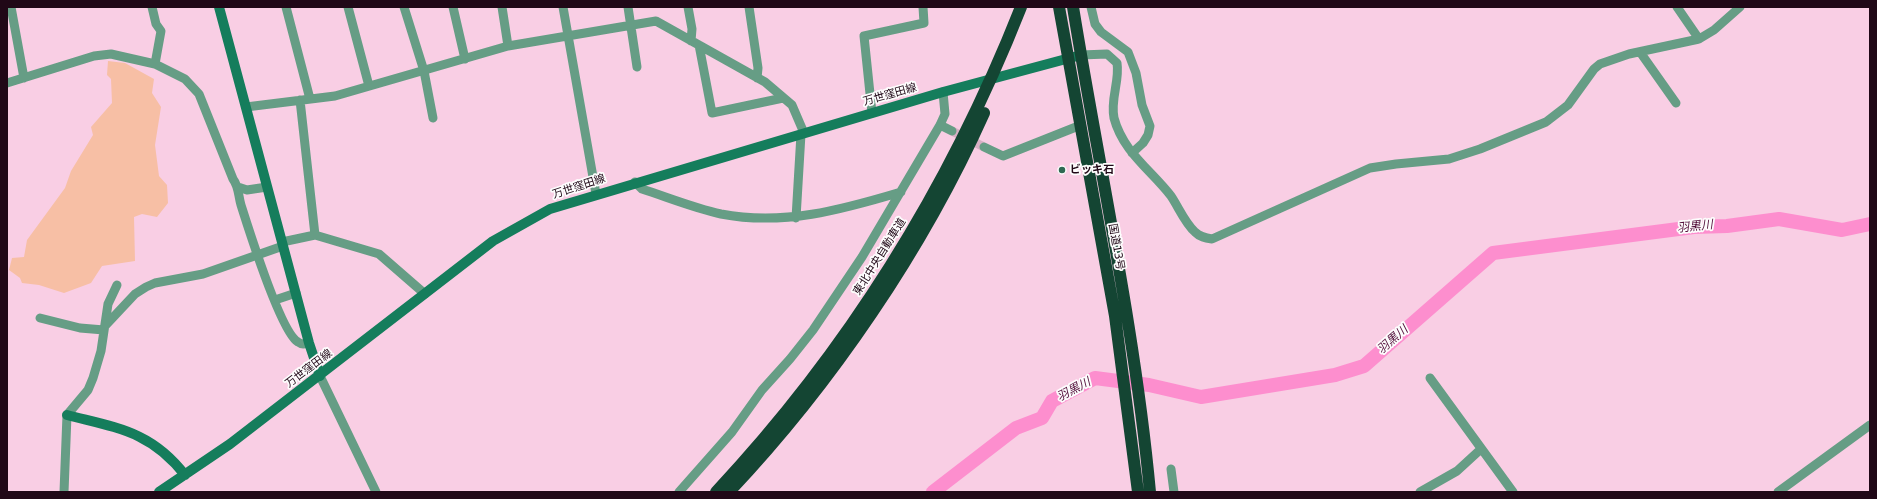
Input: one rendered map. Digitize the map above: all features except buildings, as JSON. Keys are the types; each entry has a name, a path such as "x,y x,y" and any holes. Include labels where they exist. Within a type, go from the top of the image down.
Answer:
{"highway":[{"name":"東北中央自動車道","path":"729,492 803,406 884,294 916,244 960,164 1021,7"},
{"name":"東北中央自動車道","path":"716,492 798,398 838,345 907,240 989,91 1029,7"},
{"name":"国道13号","path":"1059,7 1081,125 1121,315"},
{"name":"国道13号","path":"1073,7 1121,315 1141,458 1150,492"},
{"name":"国道13号","path":"1138,492 1141,458"}],"main road":[{"path":"219,7 309,344 320,376"},
{"name":"万世窪田線","path":"159,492 230,444 493,241 526,221 550,209 635,182 943,92 1080,55"},
{"path":"68,415 132,432 164,453 184,475"}],"street":[{"path":"11,7 24,78"},
{"path":"152,7 156,24 161,31 154,64"},
{"path":"286,7 310,99"},
{"path":"348,7 369,86"},
{"path":"404,7 424,71 433,118"},
{"path":"453,7 465,59"},
{"path":"502,7 508,46"},
{"path":"563,7 596,194"},
{"path":"628,7 637,67"},
{"path":"688,7 712,113 783,98"},
{"path":"749,7 758,68 757,78"},
{"path":"872,113 864,36 924,23 923,7"},
{"path":"1092,7 1095,24 1101,32 1128,52 1136,73 1142,105 1150,126 1148,135 1143,143 1132,153"},
{"path":"1677,7 1699,39"},
{"path":"1080,55 1107,54 1113,57 1117,63 1117,80 1112,102 1114,117 1123,142 1168,192 1194,231 1202,238 1212,239 1370,168 1448,159 1480,149 1546,122 1568,105 1594,69 1600,64 1640,52 1699,39 1714,30 1740,7"},
{"path":"246,107 335,96 508,46 656,21 757,78 780,93 783,98 792,105 803,133 796,218"},
{"path":"1640,52 1676,103"},
{"path":"7,83 94,56 111,54 154,64 185,79 199,94 233,179 238,187 238,196 257,256 281,318 297,342 309,344"},
{"path":"679,492 732,432 762,390 790,359 813,330 842,287 901,192 940,125 945,114 943,92"},
{"path":"300,100 315,235"},
{"path":"940,125 952,131"},
{"path":"984,147 1004,156 1081,125"},
{"path":"635,182 642,189 720,214 764,219 796,218 869,202 901,192"},
{"path":"238,187 247,190 268,187"},
{"path":"40,318 80,328 105,328 135,294 155,283 203,274 257,256 283,244 315,235 380,254 425,294"},
{"path":"64,492 68,415 88,390 94,378 105,328 108,304 117,285"},
{"path":"275,300 296,293"},
{"path":"320,376 376,492"},
{"path":"1430,378 1480,449 1513,492"},
{"path":"1778,492 1870,425"},
{"path":"1420,492 1457,470 1480,449"},
{"path":"1171,469 1174,492"}],"shaded area":[{"path":"108,61 125,63 154,79 152,93 161,107 155,145 159,176 167,185 168,203 157,217 142,214 134,217 135,261 102,266 91,283 64,293 39,285 22,283 20,278 9,270 12,258 24,257 27,240 65,188 71,171 93,135 91,127 112,103 111,79 107,75"}],"waterway":[{"name":"羽黒川","path":"933,492 1016,428 1042,418 1052,401 1095,378 1149,385 1201,397 1335,375 1364,366 1493,253 1694,227 1727,226 1779,219 1842,230 1870,224"}],"tunnel":[{"path":"952,131 984,147"}],"place":[{"name":"ビッキ石","path":"1062,170"}]}
